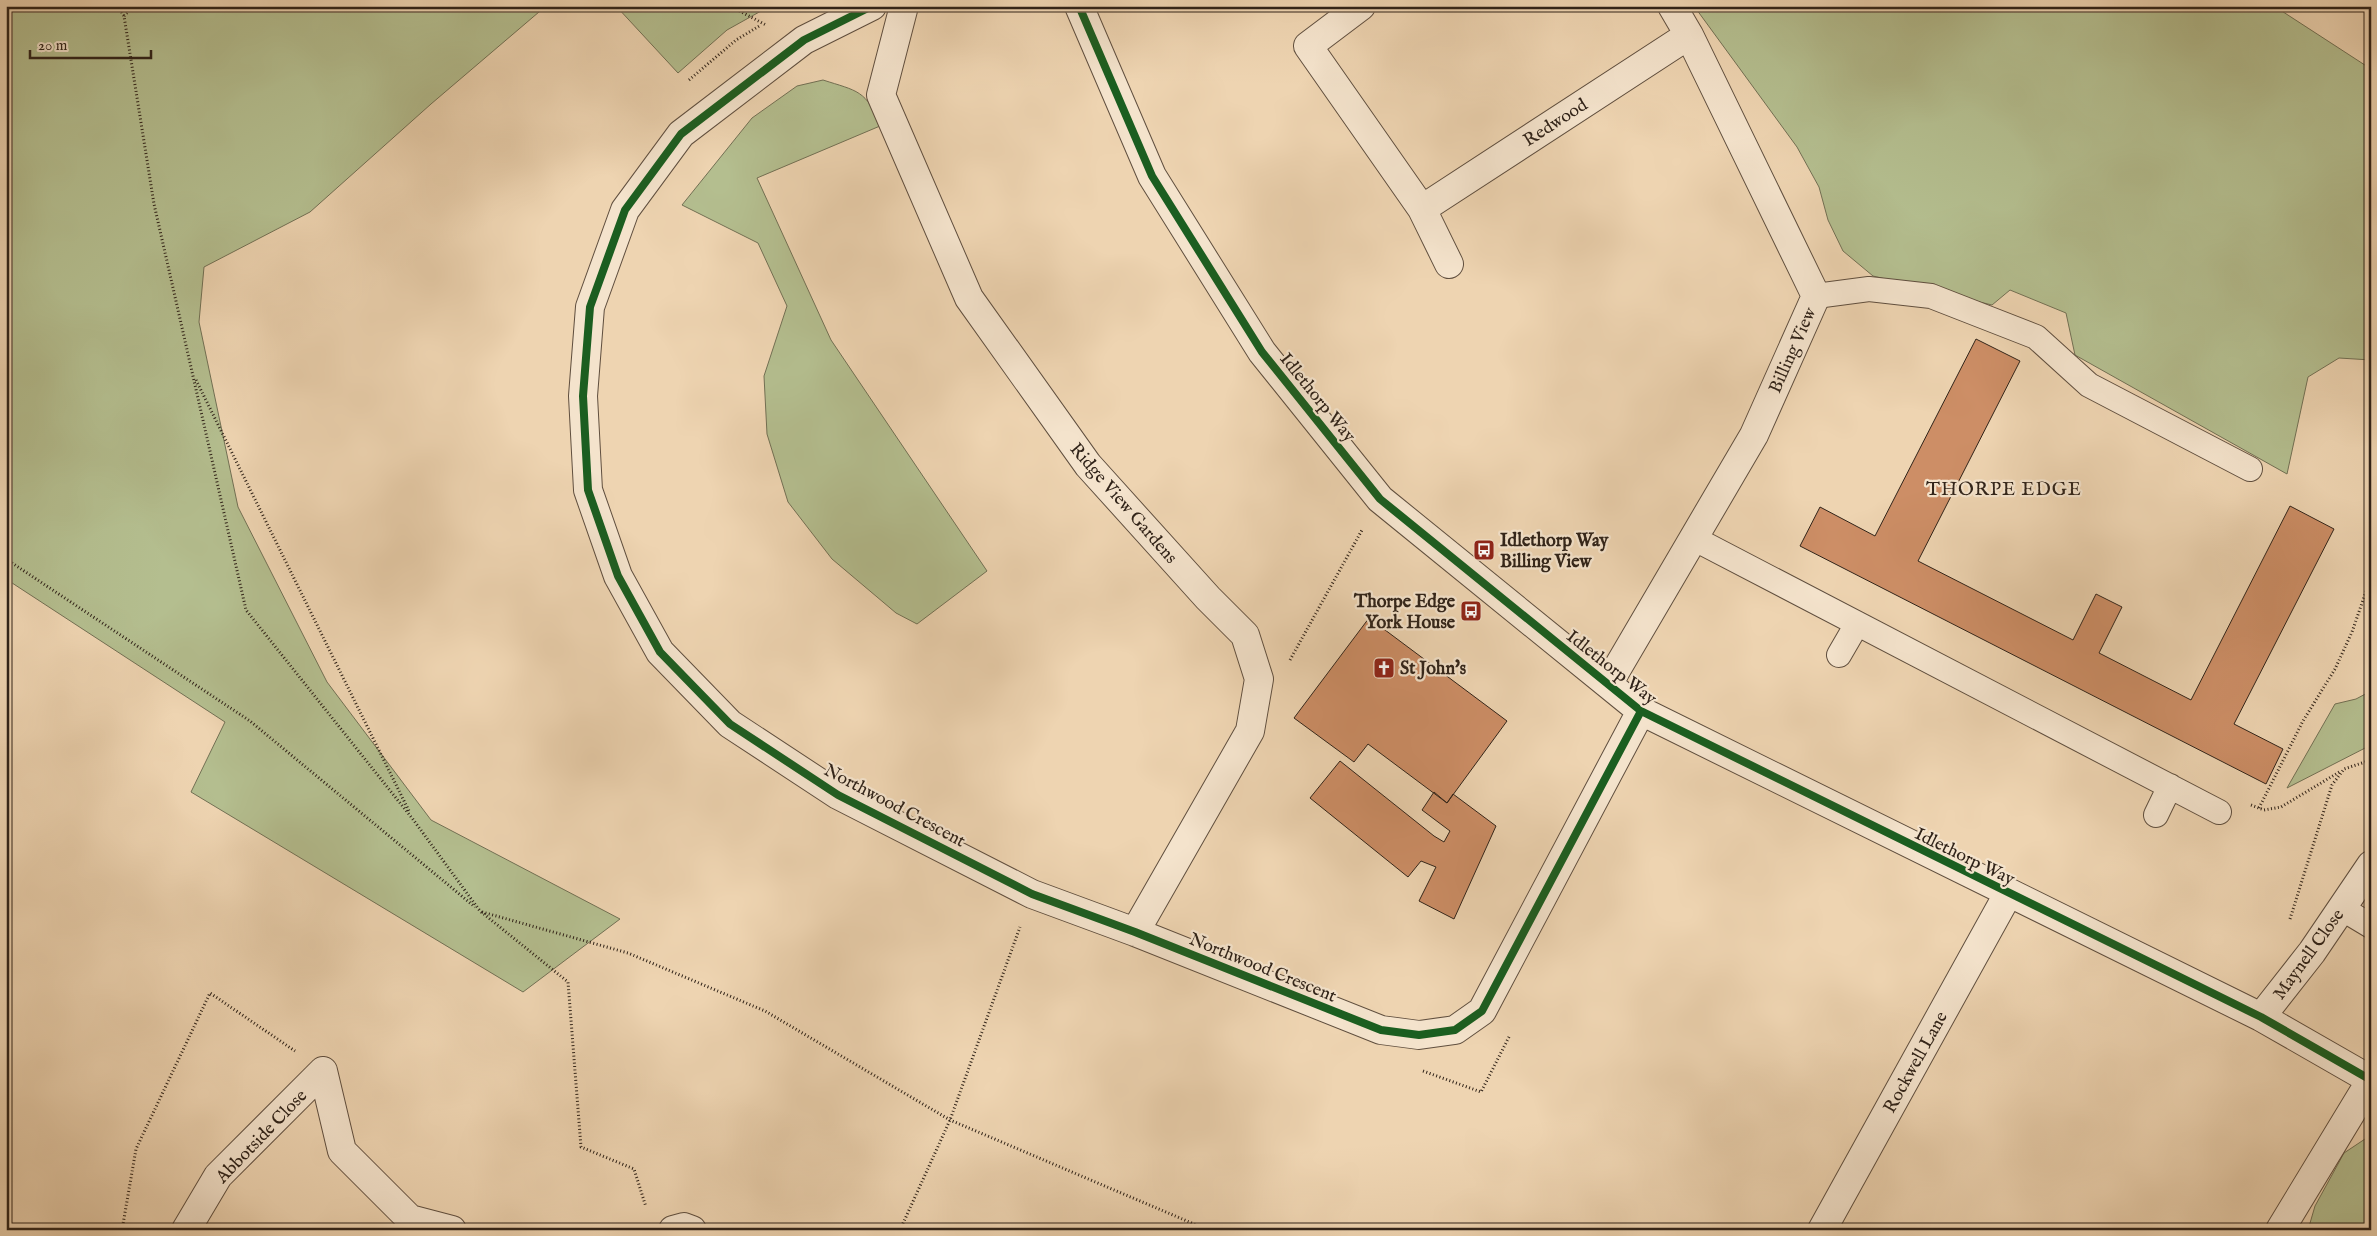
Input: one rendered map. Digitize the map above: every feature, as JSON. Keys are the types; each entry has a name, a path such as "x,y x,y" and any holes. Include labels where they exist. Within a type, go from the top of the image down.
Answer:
{"street":[{"name":"Northwood Crescent","path":"872,6 804,40 681,134 625,210 590,307 583,396 588,490 618,576 660,652 730,724 838,795 1032,894 1135,932 1381,1030 1419,1035 1455,1030 1482,1011 1641,711"},
{"name":"Ridge View Gardens","path":"904,6 882,95 970,298 1088,465 1208,598 1245,635 1259,679 1250,731 1135,932"},
{"name":"Idlethorp Way","path":"1079,6 1152,176 1262,352 1380,498 1641,711 2261,1018 2371,1080"},
{"path":"1361,6 1308,46 1422,209 1449,264"},
{"name":"Billing View","path":"1608,684 1754,435 1816,296 1689,35 1672,6"},
{"name":"Redwood","path":"1422,209 1689,35"},
{"name":"Maynell Close","path":"2261,1018 2312,952 2371,865"},
{"name":"Rockwell Lane","path":"1822,1230 2008,894"},
{"path":"324,1071 342,1151 410,1220 452,1230"},
{"name":"Abbotside Close","path":"186,1230 218,1176 324,1071"},
{"path":"2280,1230 2371,1080"},
{"path":"673,1230 684,1227 692,1230"}],"lane":[{"path":"1816,296 1869,289 1931,296 2036,337 2089,385 2250,469"},
{"path":"1693,538 2219,812"},
{"path":"1839,655 1857,624"},
{"path":"2156,815 2170,786"},
{"path":"2341,908 2371,926"}],"path":[{"path":"118,6 124,16 154,204 246,610 412,818 480,911 628,953 765,1011 950,1120 1208,1230"},
{"path":"124,16 134,6"},
{"path":"684,85 736,40 764,24"},
{"path":"193,375 412,818"},
{"path":"1289,662 1380,498"},
{"path":"6,560 250,721 568,982 581,1147 634,1170 648,1212"},
{"path":"2259,808 2303,722 2335,669 2349,640 2371,577"},
{"path":"2219,812 2239,800 2264,810 2281,807 2344,770 2371,760"},
{"path":"2312,952 2287,926 2332,785 2344,770"},
{"path":"900,1230 950,1120 1032,894"},
{"path":"1415,1068 1481,1092 1514,1026 1496,987"},
{"path":"122,1230 136,1148 210,993 324,1071"}],"green space":[{"path":"6,6 546,6 431,104 310,212 204,267 199,322 238,507 327,682 431,820 620,919 523,992 191,792 225,722 6,579"},
{"path":"616,6 770,6 727,30 678,73"},
{"path":"1694,6 2274,6 2371,69 2371,360 2339,358 2308,377 2287,474 2075,355 2066,313 2010,290 1992,305 1873,276 1843,251 1828,220 1819,187 1797,147"},
{"path":"823,80 853,90 859,94 870,105 880,126 757,178 831,340 987,571 917,624 896,613 832,559 788,502 767,434 764,376 787,306 758,243 682,205 752,118 797,86"},
{"path":"2371,691 2371,745 2287,788 2335,704 2356,699"},
{"path":"2371,1135 2371,1230 2308,1230 2315,1206 2344,1153"}],"building":[{"path":"1976,339 2020,361 1918,561 2073,640 2096,594 2122,607 2099,653 2191,700 2290,506 2334,529 2234,724 2283,749 2266,784 1800,546 1820,507 1875,536"},
{"name":"St John's","path":"1369,618 1507,721 1447,803 1368,744 1354,762 1294,718"},
{"path":"1340,761 1444,842 1450,831 1422,810 1434,792 1447,803 1453,794 1496,826 1454,919 1419,901 1436,867 1421,861 1408,877 1310,798"}],"cycle path":[{"path":"872,6 804,40 681,134 625,210 590,307 583,396 588,490 618,576 660,652 730,724 838,795 1032,894 1135,932 1381,1030 1419,1035 1455,1030 1482,1011 1641,711"},
{"path":"1079,6 1152,176 1262,352 1380,499 1641,711 2261,1017 2371,1080"}],"place":[{"name":"Idlethorp Way Billing View","path":"1484,550"},
{"name":"Thorpe Edge York House","path":"1471,611"},
{"name":"St John's","path":"1384,668"}],"district":[{"name":"THORPE EDGE","path":"2004,488"}]}
